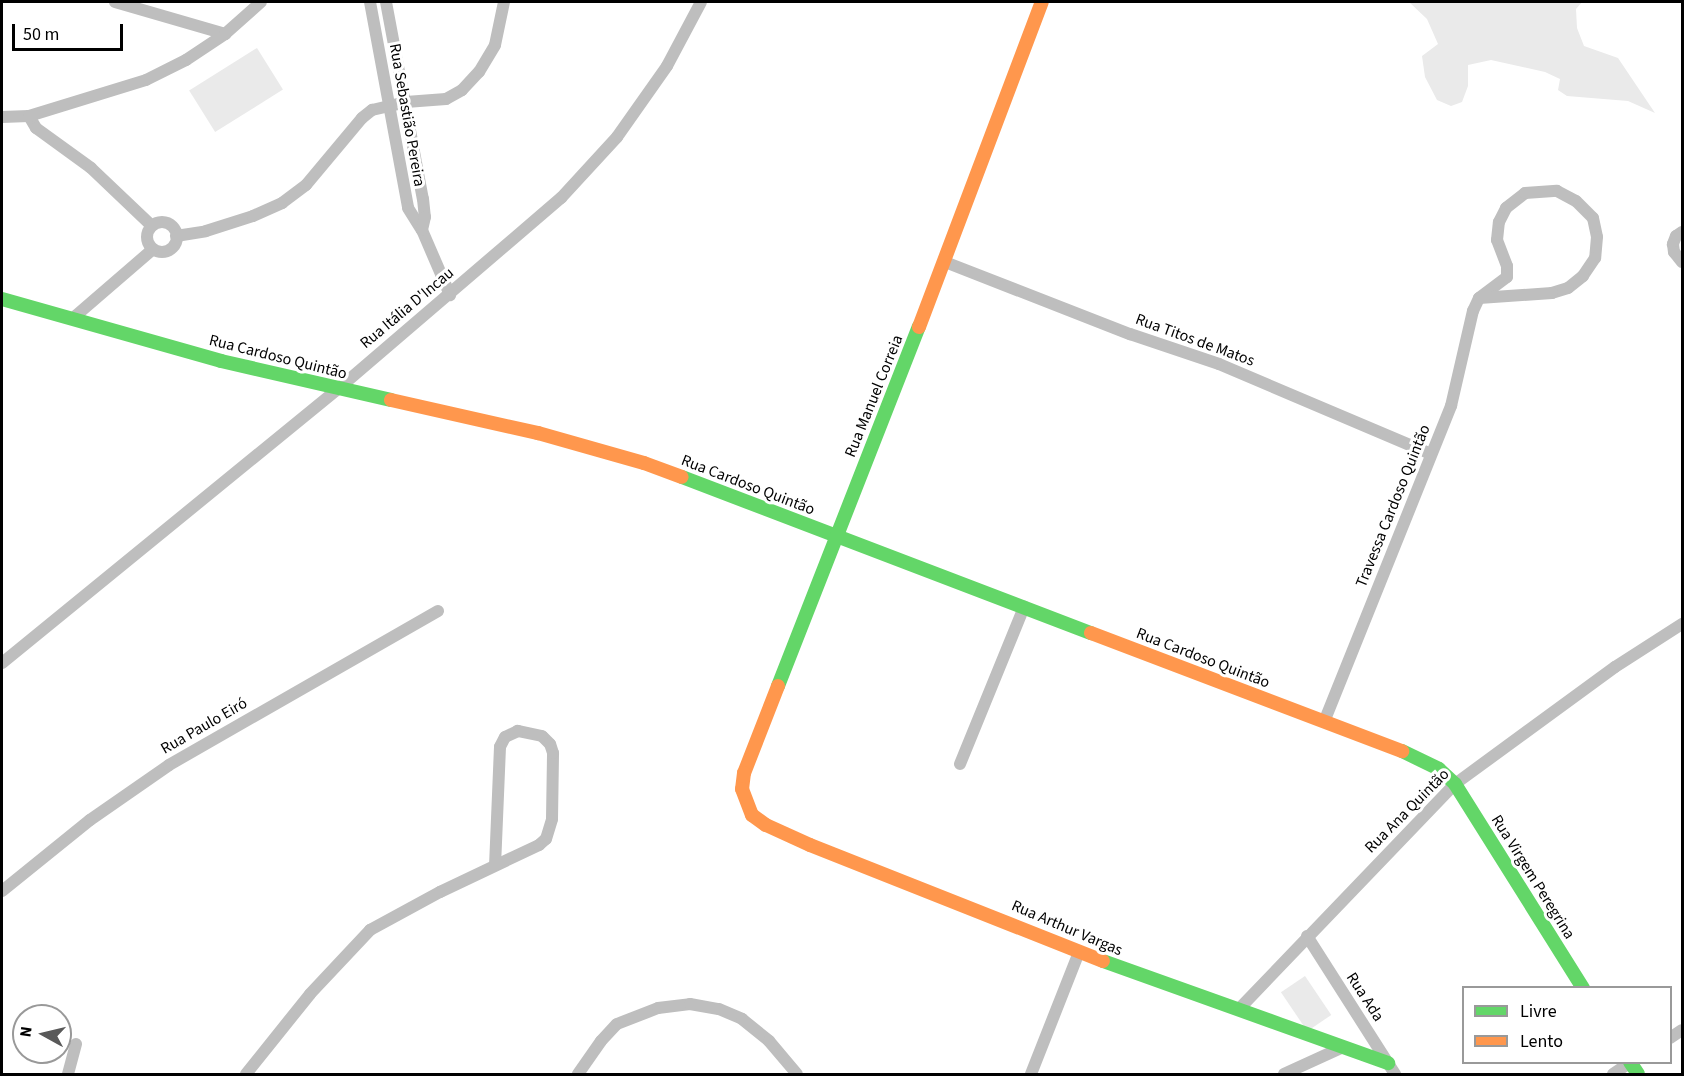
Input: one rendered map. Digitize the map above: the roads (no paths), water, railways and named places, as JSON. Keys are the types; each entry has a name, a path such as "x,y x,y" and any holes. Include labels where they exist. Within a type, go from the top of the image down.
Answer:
{"street":[{"path":"115,2 225,34"},
{"path":"2,117 29,116 146,80 186,60 225,34 261,2"},
{"name":"Rua Sebastião Pereira","path":"370,2 408,208 422,230 450,294"},
{"name":"Rua Sebastião Pereira","path":"386,2 423,199 425,217 422,230"},
{"path":"176,236 206,231 253,216 282,203 312,178 362,118 372,110 406,102 446,99 462,90 478,72 495,45 504,2"},
{"name":"Rua Itália D'Incau","path":"2,663 338,389 561,198 617,136 667,66 701,2"},
{"name":"Rua Manuel Correia","path":"746,804 742,789 744,773 945,262 1042,2"},
{"path":"29,116 36,128 91,168 152,226"},
{"path":"1557,192 1576,201 1593,218 1597,237 1595,258 1583,276 1568,288 1552,293 1479,298 1507,276 1507,266 1497,240 1499,222 1506,208 1525,193 1557,192"},
{"path":"167,223 176,236 176,241 169,250 163,252 153,249 147,238 152,226 167,223"},
{"path":"1683,232 1676,236 1673,244 1674,252 1683,262"},
{"path":"72,319 153,249"},
{"name":"Rua Titos de Matos","path":"945,262 1130,334 1219,364 1431,454"},
{"name":"Travessa Cardoso Quintão","path":"1324,722 1451,406 1466,348 1467,329 1479,298"},
{"name":"Rua Cardoso Quintão","path":"2,299 221,361 537,433 644,464 1418,757 1439,769 1455,784"},
{"path":"960,764 1024,607"},
{"name":"Rua Paulo Eiró","path":"2,891 90,820 169,765 438,611"},
{"name":"Rua Ana Quintão","path":"1239,1009 1455,784 1615,667 1683,624"},
{"path":"246,1074 310,994 370,930 495,865 539,845 549,834 553,753 550,744 542,736 518,731 505,737 500,747 495,865"},
{"name":"Rua Virgem Peregrina","path":"1455,784 1582,986"},
{"name":"Rua Arthur Vargas","path":"746,804 752,815 766,825 1079,952 1343,1047 1391,1069"},
{"name":"Rua Ada","path":"1307,936 1391,1069"},
{"path":"1031,1074 1079,952"},
{"path":"578,1074 601,1041 617,1024 658,1008 690,1004 719,1009 742,1019 769,1041 797,1074"},
{"path":"68,1074 76,1044"},
{"path":"1284,1074 1343,1047"},
{"path":"1612,1074 1629,1064"}]}
